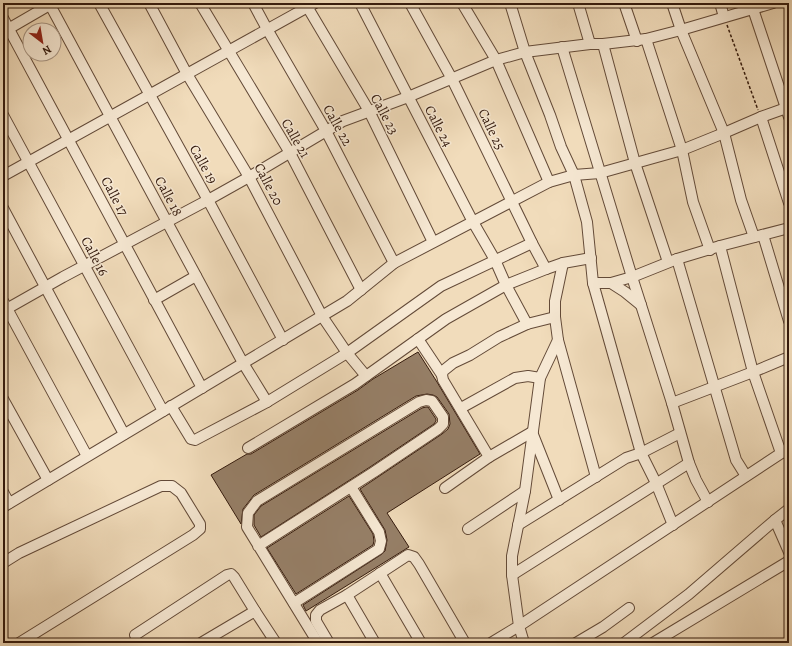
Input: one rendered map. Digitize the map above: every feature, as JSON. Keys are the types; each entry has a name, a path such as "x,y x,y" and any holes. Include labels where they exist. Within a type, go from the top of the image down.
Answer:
{"street":[{"name":"Calle 19","path":"99,3 208,200 283,340"},
{"name":"Calle 20","path":"149,3 187,74 249,177 322,316 347,353 366,376"},
{"name":"Calle 21","path":"200,3 290,153 361,290"},
{"name":"Calle 22","path":"253,3 267,30 326,131 394,262"},
{"name":"Calle 24","path":"360,3 473,222 496,260 506,285 527,324"},
{"name":"Calle 25","path":"410,3 452,79 546,269"},
{"path":"462,3 496,60 549,182"},
{"path":"510,3 525,52 561,147 574,175 587,222 593,283 641,453 656,483 673,524"},
{"path":"578,3 590,44"},
{"path":"624,3 641,40 682,150 693,202 710,250"},
{"path":"672,3 681,30 724,133 741,200 758,236 789,321"},
{"path":"720,3 724,17"},
{"path":"87,456 4,307 45,287 208,200 343,121 408,97 496,60 525,52 590,44 641,40 724,17 752,6 773,3"},
{"path":"6,30 50,4"},
{"name":"Calle 18","path":"50,4 243,363 267,402"},
{"path":"3,176 267,30 309,4"},
{"name":"Calle 23","path":"309,4 369,111 433,242"},
{"path":"3,492 6,505 347,301 394,262 549,182 574,175 600,173 682,150 761,117 788,111 752,6"},
{"name":"Calle 17","path":"3,18 6,30 68,140 202,388"},
{"path":"603,44 635,163 672,261 714,387 736,460 746,476"},
{"path":"562,47 672,403 689,463 708,502"},
{"name":"Calle 16","path":"3,114 85,265 167,408 191,439 195,440 267,402"},
{"path":"761,117 789,203"},
{"path":"3,208 124,434"},
{"path":"593,283 611,283 632,277 672,261 720,246 789,228"},
{"path":"267,402 347,353 441,286 532,243"},
{"path":"491,643 785,451 753,372 720,246"},
{"path":"248,448 355,384 446,319 506,285 563,263 591,258"},
{"path":"563,263 555,302 558,340 596,477"},
{"path":"154,300 196,276"},
{"path":"611,283 641,305"},
{"path":"442,374 443,371 450,365 470,355 499,337 527,324 555,317"},
{"path":"418,339 442,374 443,380 489,457"},
{"path":"524,643 519,626 512,576 512,556 525,491 540,378 558,340"},
{"path":"672,403 789,357"},
{"path":"460,408 515,378 528,376 540,378"},
{"path":"3,399 48,480"},
{"path":"258,546 351,487 438,429 443,424 443,417 432,401 426,400 419,402 257,502 248,513 247,527 258,546 318,643"},
{"path":"445,488 489,457 532,432"},
{"path":"532,432 559,500"},
{"path":"518,525 626,458 641,453 680,433"},
{"path":"512,576 689,463"},
{"path":"3,563 19,553 161,486 172,486 181,493 200,524 200,529 193,535 19,643"},
{"path":"294,603 379,549 381,540 379,532 351,487"},
{"path":"468,529 525,491"},
{"path":"624,643 689,594 789,509"},
{"path":"775,520 789,552"},
{"path":"329,643 316,621 316,615 320,610 347,595 408,555 414,557 419,564 465,643"},
{"path":"653,643 789,562"},
{"path":"380,573 421,643"},
{"path":"135,635 227,575 231,574 276,643"},
{"path":"347,595 375,643"},
{"path":"576,643 629,608"},
{"path":"202,643 255,611"}],"path":[{"path":"724,17 761,117"}],"building":[{"path":"418,352 480,454 387,513 409,547 306,611 303,605 385,551 387,540 385,530 360,489 448,429 450,424 449,414 437,397 427,394 416,396 254,495 243,509 241,524 211,475 247,454 251,454"},
{"path":"428,407 436,419 434,424 261,537 254,525 254,515 261,506 422,408"},
{"path":"349,496 373,534 373,545 296,594 267,548"}]}
